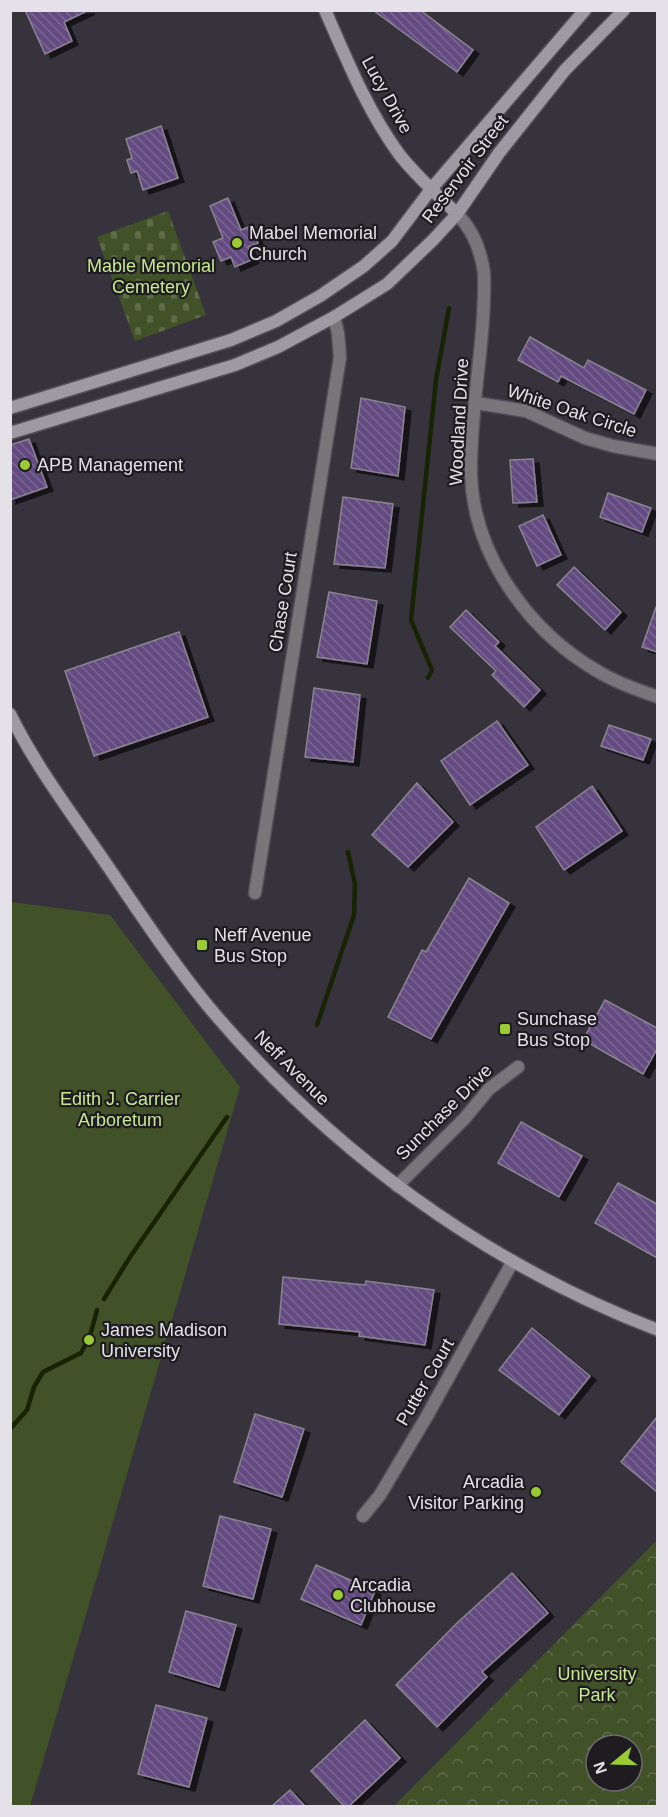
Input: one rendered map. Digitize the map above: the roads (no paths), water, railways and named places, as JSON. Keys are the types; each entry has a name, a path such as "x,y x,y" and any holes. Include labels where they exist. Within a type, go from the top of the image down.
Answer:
{"main road":[{"name":"Lucy Drive","path":"325,10 364,99 377,121 401,156 457,214"},
{"name":"Reservoir Street","path":"10,408 231,340 276,321 320,296 364,266 392,241 432,188 585,10"},
{"name":"Reservoir Street","path":"10,433 235,365 278,347 334,317 387,284 457,214 499,153 565,70 624,10"},
{"name":"Neff Avenue","path":"10,714 47,778 163,946 207,1004 290,1095 397,1186 443,1218 513,1261 574,1294 657,1330"}],"street":[{"name":"Woodland Drive","path":"457,214 480,251 484,273 471,458 474,500 486,542 507,585 541,627 575,657 610,678 657,697"},
{"name":"Chase Court","path":"255,893 340,357 334,317"},
{"name":"White Oak Circle","path":"476,403 526,411 585,438 657,454"},
{"name":"Sunchase Drive","path":"397,1186 461,1123 489,1089 518,1067"},
{"name":"Putter Court","path":"363,1516 380,1495 438,1397 513,1261"}],"waterway":[{"path":"428,678 432,670 411,620 436,380 449,308"},
{"path":"317,1025 354,915 355,884 348,852"},
{"path":"104,1299 130,1257 227,1117"},
{"path":"10,1429 27,1410 34,1387 43,1372 81,1353 90,1336 97,1310"}],"place":[{"name":"Mabel Memorial Church","path":"237,243"},
{"name":"APB Management","path":"25,465"},
{"name":"Neff Avenue Bus Stop","path":"202,945"},
{"name":"Sunchase Bus Stop","path":"505,1029"},
{"name":"James Madison University","path":"89,1340"},
{"name":"Arcadia Visitor Parking","path":"536,1492"},
{"name":"Arcadia Clubhouse","path":"338,1595"}],"park label":[{"name":"Mable Memorial Cemetery","path":"151,276"},
{"name":"Edith J. Carrier Arboretum","path":"120,1109"},
{"name":"University Park","path":"597,1684"}]}
